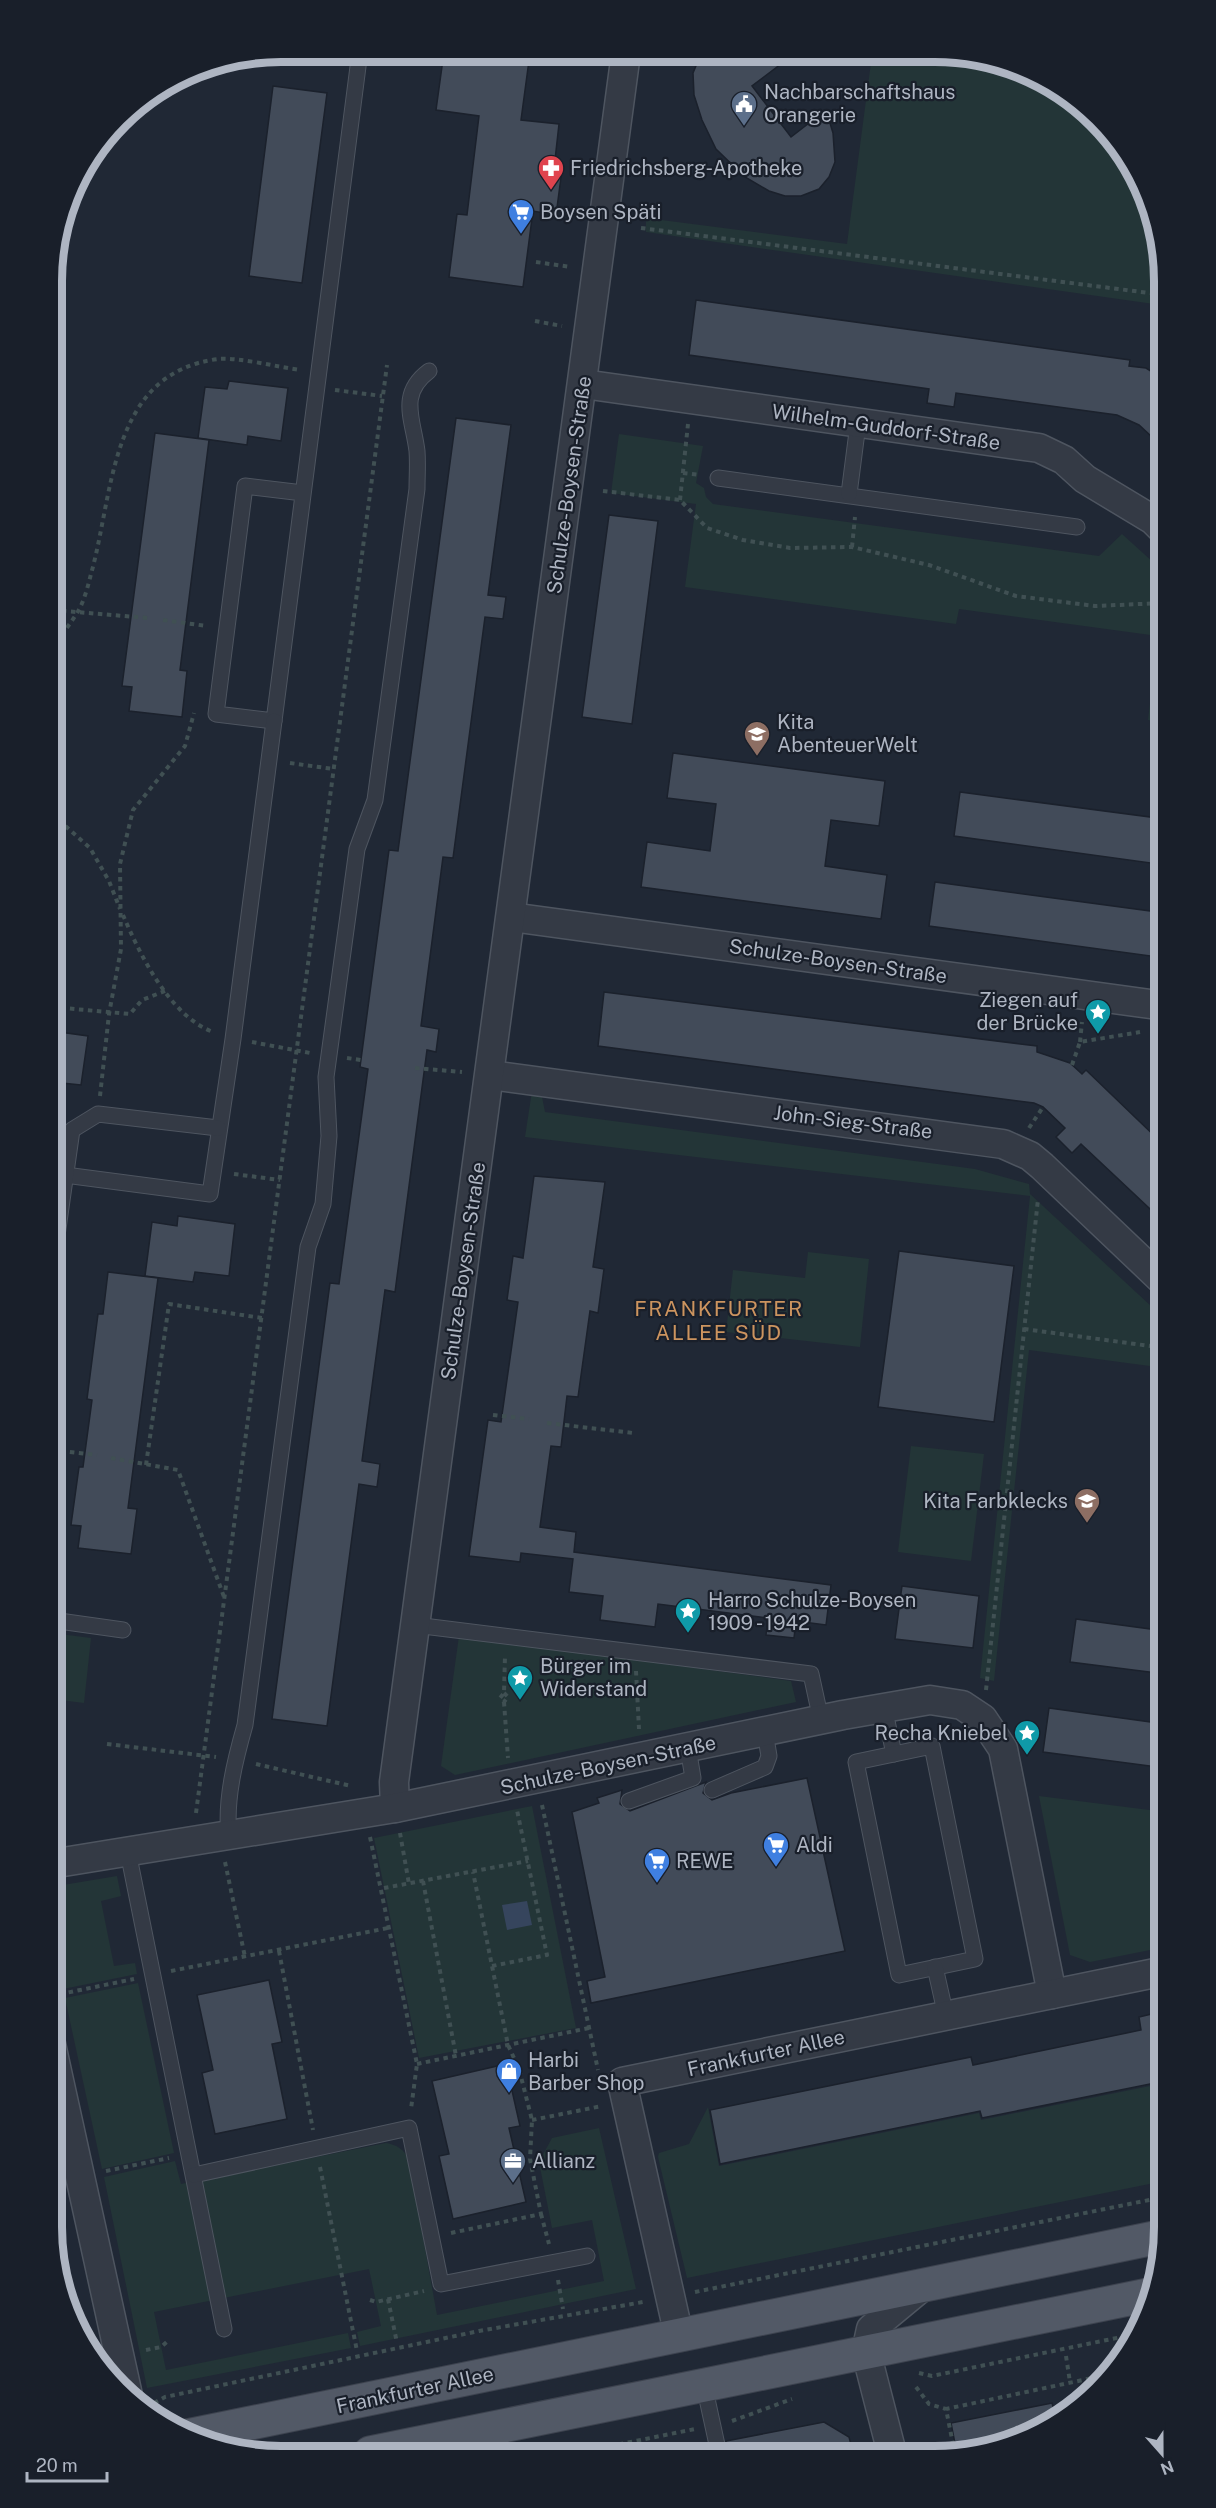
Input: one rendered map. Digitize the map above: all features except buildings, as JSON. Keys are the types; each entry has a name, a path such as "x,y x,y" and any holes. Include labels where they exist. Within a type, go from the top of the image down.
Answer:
{"main road":[{"name":"Frankfurter Allee","path":"203,2433 1154,2238"},
{"path":"408,2446 1144,2296"}],"street":[{"name":"Schulze-Boysen-Straße","path":"397,1819 394,1782 625,62"},
{"name":"Wilhelm-Guddorf-Straße","path":"583,384 1039,448 1064,460 1085,479 1154,521"},
{"name":"Schulze-Boysen-Straße","path":"511,917 1154,1004"},
{"name":"John-Sieg-Straße","path":"489,1075 988,1140 1016,1149 1042,1166 1154,1273"},
{"name":"Schulze-Boysen-Straße","path":"62,1862 217,1838 397,1819 522,1792 645,1757 884,1707 930,1700 962,1706 983,1719 1003,1749 1052,1994"},
{"name":"Frankfurter Allee","path":"679,2336 622,2082 1154,1973"},
{"path":"62,2094 80,2177 135,2391"},
{"path":"890,2446 866,2352 871,2329 923,2286"}],"lane":[{"path":"65,1175 210,1194 233,1039 359,62"},
{"path":"217,1838 228,1825 235,1760 245,1725 308,1247 323,1204 329,1136 326,1077 357,849 375,800 417,489 417,453 409,404 411,390 418,379 429,371"},
{"path":"849,494 858,424"},
{"path":"718,478 849,494 1077,527"},
{"path":"274,721 216,714 245,486 303,493"},
{"path":"62,1197 72,1130 98,1114 218,1128"},
{"path":"62,1621 123,1630"},
{"path":"415,1625 811,1674 821,1720"},
{"path":"884,1707 894,1754"},
{"path":"712,1790 765,1767 768,1756 765,1732"},
{"path":"932,1746 975,1959 899,1975 856,1762 894,1754 932,1746"},
{"path":"630,1801 693,1779 688,1748"},
{"path":"128,1852 224,2329"},
{"path":"935,1967 946,2016"},
{"path":"194,2175 409,2128 441,2284 587,2256"},
{"path":"704,2385 716,2446"}],"path":[{"path":"640,228 1154,294"},
{"path":"536,262 571,267"},
{"path":"535,321 563,326"},
{"path":"62,635 78,610 91,574 122,438 139,404 161,381 189,366 220,359 382,396"},
{"path":"245,1957 217,1838 196,1815 387,365"},
{"path":"680,500 691,399"},
{"path":"603,491 680,500 707,528 743,540 790,548 852,546 929,565 1016,596 1095,606 1154,603"},
{"path":"852,546 854,527"},
{"path":"62,610 148,618"},
{"path":"163,620 203,625"},
{"path":"98,1114 109,1014 121,949 120,864 133,810 185,746 193,713"},
{"path":"269,759 333,769"},
{"path":"62,823 90,848 109,880 141,959 165,991 200,1027 233,1039 298,1052 361,1060"},
{"path":"62,1008 130,1014 142,1000 165,991"},
{"path":"1072,1065 1080,1042 1142,1031"},
{"path":"415,1068 455,1071"},
{"path":"983,1719 1042,1166"},
{"path":"213,1172 280,1180"},
{"path":"146,1465 169,1304 262,1318"},
{"path":"1024,1329 1154,1347"},
{"path":"493,1415 529,1419"},
{"path":"547,1423 633,1433"},
{"path":"62,1451 97,1455"},
{"path":"111,1458 178,1470 224,1599"},
{"path":"506,1636 504,1693 500,1698 504,1702 522,1792 589,2028 599,2072"},
{"path":"636,1652 636,1700 645,1757"},
{"path":"492,1966 547,1955 528,1861 522,1792"},
{"path":"397,1819 409,1884"},
{"path":"370,1834 417,2064 409,2128"},
{"path":"384,1888 528,1861"},
{"path":"432,2237 542,2214 530,2159 532,2120 519,2069 508,2045 472,1872"},
{"path":"423,1881 456,2056"},
{"path":"62,1994 388,1928"},
{"path":"417,2064 589,2028"},
{"path":"532,2120 626,2101"},
{"path":"80,2177 190,2154"},
{"path":"146,2400 479,2331 825,2267 1154,2199"},
{"path":"370,2300 376,2302 432,2290 441,2284"},
{"path":"388,2299 397,2343"},
{"path":"914,2372 933,2376 1125,2336"},
{"path":"1066,2356 1070,2382"},
{"path":"916,2387 929,2404 946,2409 1095,2377"},
{"path":"946,2409 953,2446"}],"shaded area":[{"path":"871,62 964,63 1006,73 1033,84 1057,98 1080,116 1109,147 1132,183 1143,210 1153,252 1154,304 646,232 646,218 847,244"},
{"path":"619,434 703,446 696,483 704,488 706,497 713,504 1099,556 1122,534 1154,563 1154,635 959,609 956,624 685,587 696,504 611,493"},
{"path":"1154,670 1154,721 1148,720"},
{"path":"532,1091 541,1092 545,1112 975,1169 1029,1184 1030,1194 1154,1309 1154,1367 1029,1350 994,1681 980,1678 1030,1196 525,1137"},
{"path":"808,1252 869,1259 860,1347 726,1332 733,1270 805,1278"},
{"path":"911,1446 984,1454 971,1561 898,1552"},
{"path":"62,1634 91,1638 84,1703 62,1700"},
{"path":"459,1636 791,1681 796,1702 455,1775 441,1766"},
{"path":"1039,1796 1154,1811 1154,1949 1090,1962 1070,1955"},
{"path":"532,1806 576,2028 419,2058 374,1838"},
{"path":"117,1876 121,1896 101,1901 114,1966 135,1963 137,1974 63,1989 62,1885"},
{"path":"138,1983 174,2153 102,2169 65,1998"},
{"path":"1154,2085 1154,2183 687,2278 658,2157 659,2153 689,2144 708,2107 719,2166 979,2113 981,2120"},
{"path":"599,2128 636,2289 360,2346 357,2332 381,2326 369,2269 154,2312 166,2370 348,2333 351,2348 147,2388 104,2177 175,2161 181,2184 386,2143 394,2145 402,2150 409,2160 437,2315 604,2281 592,2220 552,2228 539,2162 552,2138"}],"water":[{"path":"527,1901 532,1925 507,1930 502,1905"}],"place":[{"name":"Nachbarschaftshaus Orangerie","path":"744,127"},
{"name":"Friedrichsberg-Apotheke","path":"551,191"},
{"name":"Boysen Späti","path":"521,235"},
{"name":"Kita AbenteuerWelt","path":"757,757"},
{"name":"Ziegen auf der Brücke","path":"1098,1035"},
{"name":"Kita Farbklecks","path":"1087,1524"},
{"name":"Harro Schulze-Boysen 1909 - 1942","path":"688,1634"},
{"name":"Bürger im Widerstand","path":"520,1701"},
{"name":"Recha Kniebel","path":"1027,1756"},
{"name":"Aldi","path":"776,1868"},
{"name":"REWE","path":"657,1884"},
{"name":"Harbi Barber Shop","path":"509,2094"},
{"name":"Allianz","path":"513,2184"}],"district":[{"name":"FRANKFURTER ALLEE SÜD","path":"719,1321"}]}
